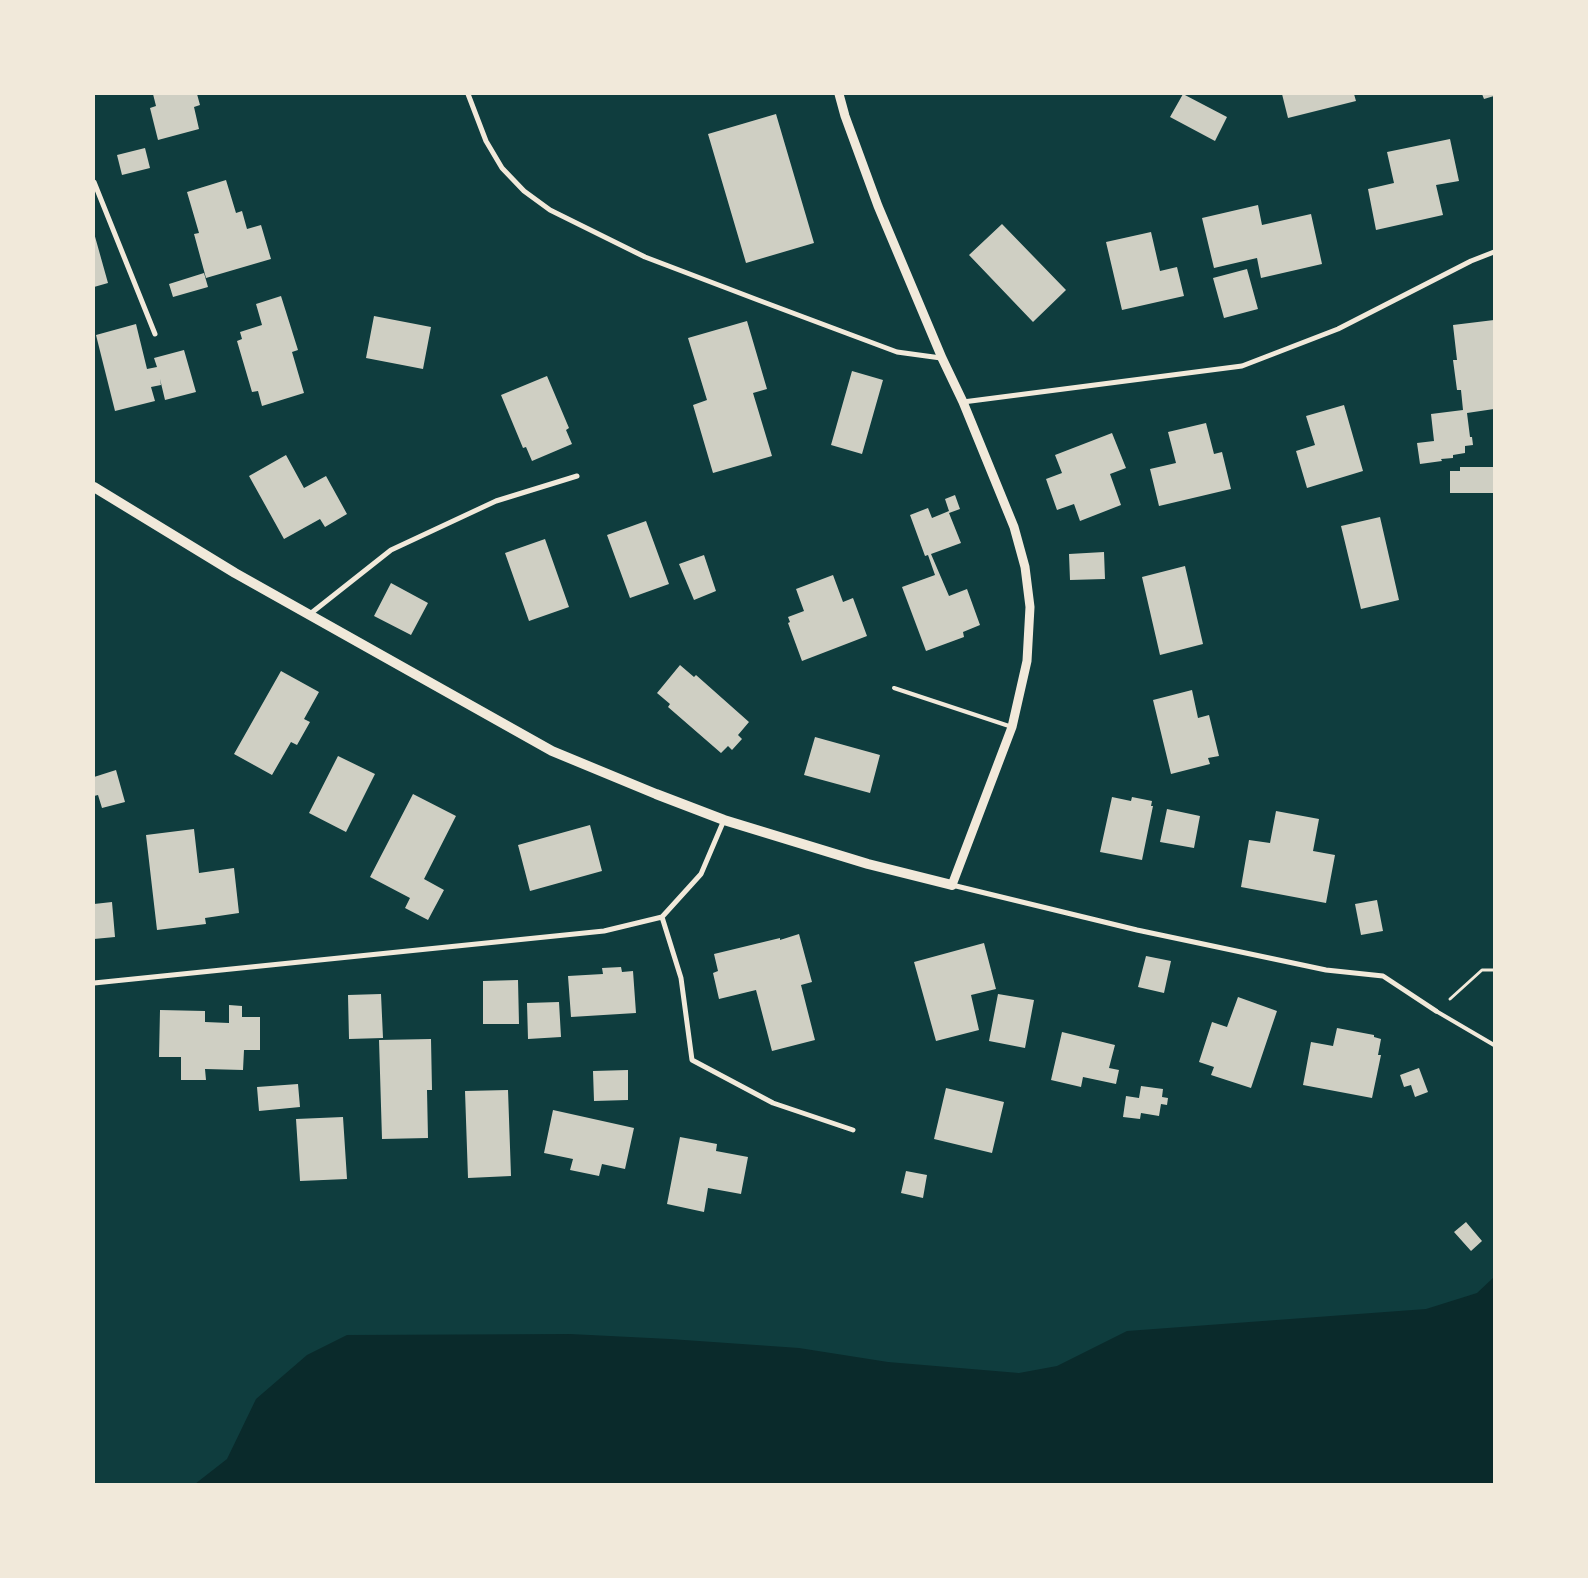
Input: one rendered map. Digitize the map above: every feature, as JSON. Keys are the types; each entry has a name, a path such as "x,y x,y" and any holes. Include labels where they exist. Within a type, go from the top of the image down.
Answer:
{"main road":[{"path":"94,487 236,573 552,751 724,820 868,864 952,884"}],"street":[{"path":"468,94 486,141 502,168 524,191 550,210 645,257 767,304 897,352 942,358"},
{"path":"839,94 878,206 942,358 963,402 1014,527 1025,567 1030,607 1027,661 1012,727 952,884 1137,930 1326,970 1383,976 1436,1011"},
{"path":"94,182 156,334"},
{"path":"963,402 1242,366 1338,329 1471,261 1494,252"},
{"path":"310,614 391,550 496,501 577,476"},
{"path":"94,983 604,930 662,917 701,874 724,820"},
{"path":"662,917 680,978 692,1060 773,1103 853,1130"}],"lane":[{"path":"894,688 1012,727"},
{"path":"1436,1011 1494,1045"}],"path":[{"path":"1436,1011 1482,970 1494,970"}],"water":[{"path":"1494,1277 1494,1484 195,1484 227,1459 256,1399 307,1355 347,1335 570,1334 670,1339 799,1348 888,1362 1019,1373 1057,1366 1127,1331 1426,1309 1477,1293"}],"building":[{"path":"153,94 197,94 200,105 194,107 199,129 158,140 150,108 156,106"},
{"path":"1183,94 1227,117 1215,141 1170,117"},
{"path":"1282,94 1354,94 1356,101 1288,118"},
{"path":"1482,94 1494,94 1494,96 1484,99"},
{"path":"776,114 814,243 746,263 708,134"},
{"path":"1450,139 1459,181 1436,185 1443,215 1376,230 1368,189 1394,183 1387,152"},
{"path":"145,148 150,168 122,175 117,155"},
{"path":"226,180 236,213 242,211 247,229 261,225 271,259 206,278 194,234 199,233 187,192"},
{"path":"1258,205 1262,225 1311,214 1322,264 1261,278 1257,258 1214,268 1202,218"},
{"path":"1002,224 1066,290 1033,322 969,255"},
{"path":"1151,232 1160,271 1177,267 1184,296 1122,310 1106,242"},
{"path":"94,233 108,283 94,287"},
{"path":"1247,269 1258,309 1224,318 1213,278"},
{"path":"204,273 208,287 173,297 169,284"},
{"path":"281,296 298,350 292,352 304,393 262,406 258,391 252,392 237,341 242,339 240,332 262,325 256,304"},
{"path":"374,316 431,327 423,369 366,358"},
{"path":"1494,320 1494,409 1467,413 1473,445 1465,446 1465,453 1453,455 1453,458 1441,459 1442,461 1420,464 1417,443 1434,441 1431,414 1463,410 1461,390 1457,390 1453,360 1457,360 1453,325"},
{"path":"747,321 767,389 753,393 772,456 713,473 693,405 707,400 688,338"},
{"path":"136,324 147,369 157,367 154,358 184,350 196,392 165,400 160,379 161,385 151,387 155,401 115,411 96,335"},
{"path":"852,371 883,380 862,454 831,445"},
{"path":"547,376 569,428 566,430 572,444 532,461 526,447 523,448 501,395"},
{"path":"1344,405 1363,471 1307,488 1296,451 1315,445 1306,416"},
{"path":"1206,423 1214,454 1222,452 1231,489 1159,506 1150,469 1176,463 1168,432"},
{"path":"1112,433 1126,468 1110,474 1121,505 1080,521 1074,504 1057,510 1046,479 1062,473 1055,455"},
{"path":"286,455 304,488 326,476 347,514 325,527 320,519 284,539 249,476"},
{"path":"1460,467 1494,467 1494,493 1450,493 1450,471 1460,471"},
{"path":"955,495 960,509 949,513 961,543 931,554 949,596 967,589 980,625 963,632 964,637 926,651 902,587 935,575 928,555 925,556 910,515 928,508 932,518 949,511 945,499"},
{"path":"1380,517 1399,600 1361,609 1341,526"},
{"path":"646,521 669,584 630,598 607,535"},
{"path":"545,539 569,607 529,621 505,553"},
{"path":"1104,552 1105,579 1070,580 1069,554"},
{"path":"704,555 716,591 694,600 679,564"},
{"path":"1185,566 1203,644 1160,655 1142,577"},
{"path":"833,575 843,602 853,598 867,636 802,661 788,623 790,622 788,617 804,611 796,589"},
{"path":"391,583 428,603 411,635 374,616"},
{"path":"680,665 694,677 696,675 749,722 738,735 742,739 732,750 728,746 721,753 668,707 670,704 657,693"},
{"path":"281,671 319,692 304,719 310,722 297,745 291,742 272,775 234,754"},
{"path":"1192,690 1198,718 1209,715 1219,756 1208,758 1210,764 1171,774 1153,700"},
{"path":"815,737 880,755 870,793 804,775"},
{"path":"338,756 375,774 346,832 309,813"},
{"path":"116,770 125,802 102,808 98,795 94,796 94,777"},
{"path":"413,794 456,816 424,879 444,890 428,920 405,908 410,898 370,877"},
{"path":"1112,797 1131,801 1132,797 1152,801 1151,806 1153,806 1142,860 1100,852"},
{"path":"1167,809 1200,816 1194,848 1160,842"},
{"path":"1276,811 1319,819 1313,851 1335,855 1326,903 1241,887 1249,840 1270,843"},
{"path":"590,825 602,871 530,891 518,845"},
{"path":"194,829 199,873 234,868 239,913 205,918 206,924 157,930 146,835"},
{"path":"1377,900 1383,931 1361,935 1355,904"},
{"path":"112,902 115,937 94,939 94,904"},
{"path":"799,934 812,982 801,985 815,1040 772,1051 756,990 719,999 713,973 718,971 714,954"},
{"path":"984,943 996,989 971,995 979,1030 936,1041 914,962"},
{"path":"1146,956 1171,961 1164,993 1138,987"},
{"path":"621,967 622,972 633,971 636,1013 571,1017 568,976 603,974 602,968"},
{"path":"518,980 519,1024 483,1024 483,981"},
{"path":"381,994 383,1038 349,1039 348,995"},
{"path":"998,994 1034,1000 1025,1048 989,1041"},
{"path":"1238,997 1277,1011 1251,1088 1211,1075 1214,1067 1199,1062 1212,1022 1227,1027"},
{"path":"559,1002 561,1037 528,1039 527,1003"},
{"path":"229,1005 242,1006 242,1017 260,1017 260,1050 244,1050 243,1070 205,1069 206,1080 181,1080 181,1057 159,1057 160,1010 205,1011 205,1022 229,1023"},
{"path":"1337,1028 1374,1035 1374,1037 1381,1039 1378,1055 1381,1055 1372,1098 1303,1085 1311,1042 1333,1046"},
{"path":"1062,1032 1115,1045 1109,1068 1119,1070 1116,1084 1083,1077 1081,1087 1051,1080"},
{"path":"431,1039 432,1090 427,1090 428,1138 382,1139 379,1040"},
{"path":"1419,1068 1428,1092 1415,1097 1411,1085 1404,1087 1400,1075"},
{"path":"628,1070 628,1100 594,1101 593,1071"},
{"path":"298,1084 300,1107 259,1111 257,1087"},
{"path":"1141,1086 1163,1089 1162,1097 1168,1098 1167,1105 1161,1104 1159,1116 1141,1113 1140,1119 1123,1117 1126,1096 1139,1098"},
{"path":"946,1088 1004,1102 992,1153 934,1139"},
{"path":"508,1090 511,1176 468,1178 465,1091"},
{"path":"553,1110 634,1128 625,1169 602,1164 599,1176 570,1170 573,1159 544,1153"},
{"path":"343,1117 347,1179 300,1181 296,1119"},
{"path":"680,1137 717,1144 716,1151 748,1157 741,1194 708,1188 704,1212 667,1204"},
{"path":"906,1171 927,1175 923,1198 901,1193"},
{"path":"1466,1222 1482,1241 1471,1251 1454,1232"}]}
